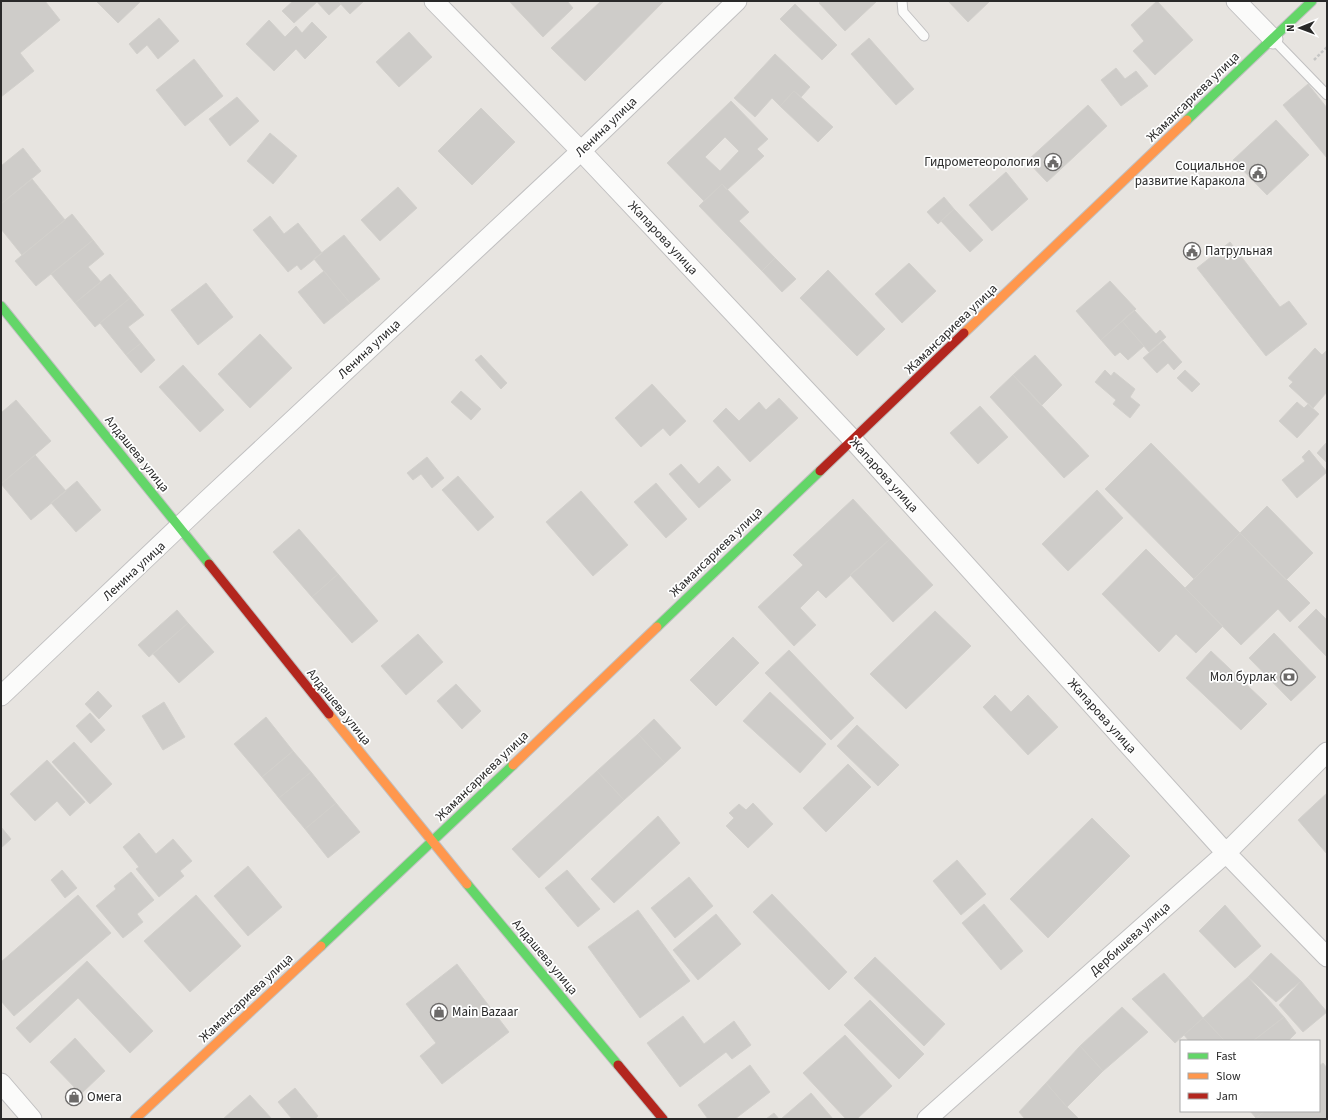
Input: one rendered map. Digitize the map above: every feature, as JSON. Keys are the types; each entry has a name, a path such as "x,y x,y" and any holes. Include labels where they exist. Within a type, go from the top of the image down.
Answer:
{"main road":[{"name":"Жамансариева улица","path":"135,1119 432,842 1312,1"},
{"name":"Алдашева улица","path":"1,306 432,842 664,1119"}],"street":[{"name":"Жапарова улица","path":"434,1 581,151 853,440 1226,853 1327,957"},
{"name":"Ленина улица","path":"1,696 205,502 581,151 737,1"},
{"path":"1236,1 1273,39"},
{"name":"Дербишева улица","path":"927,1119 1226,853 1327,752"},
{"path":"1,1083 32,1119"}],"lane":[{"path":"902,1 903,12 924,36"},
{"path":"1273,39 1327,96"}],"building":[{"path":"1,1 45,1 60,20 20,53 34,71 1,97"},
{"path":"96,1 141,1 118,23"},
{"path":"293,1 338,1 341,4 329,15 317,2 294,23 282,11"},
{"path":"338,1 364,1 350,14"},
{"path":"509,1 567,1 573,8 543,37"},
{"path":"601,1 664,1 585,81 551,48"},
{"path":"822,1 877,1 845,31 819,3"},
{"path":"948,1 990,1 968,22"},
{"path":"1157,1 1193,40 1155,75 1133,51 1144,41 1131,25"},
{"path":"795,4 837,45 822,60 780,19"},
{"path":"159,18 179,41 158,59 147,45 137,54 129,44"},
{"path":"269,20 285,37 296,26 302,33 312,22 327,37 305,59 296,49 274,71 246,44"},
{"path":"409,32 432,57 399,87 376,62"},
{"path":"869,38 914,89 896,105 851,54"},
{"path":"775,54 810,87 801,97 794,91 780,106 772,98 755,117 734,98"},
{"path":"194,59 223,96 185,126 156,90"},
{"path":"1116,68 1125,79 1136,71 1148,86 1121,106 1101,80"},
{"path":"1308,84 1327,108 1327,158 1283,105"},
{"path":"794,91 833,127 818,142 780,106"},
{"path":"237,97 259,121 230,146 209,119"},
{"path":"731,101 768,139 757,149 764,156 727,190 722,184 704,201 667,163","holes":["725,137 739,151 720,171 705,157"]},
{"path":"1088,105 1107,126 1047,182 1027,161"},
{"path":"481,108 515,142 472,185 438,151"},
{"path":"1276,120 1309,155 1267,195 1233,160"},
{"path":"270,133 297,156 273,184 247,161"},
{"path":"23,148 41,171 1,204 1,166"},
{"path":"1006,172 1028,199 992,231 969,205"},
{"path":"32,179 65,220 22,255 1,229 1,204"},
{"path":"722,184 749,212 739,221 775,258 762,271 699,206"},
{"path":"398,187 417,208 380,241 361,220"},
{"path":"944,197 954,209 938,224 927,212"},
{"path":"954,209 983,240 970,252 941,221"},
{"path":"72,214 93,240 36,286 15,261"},
{"path":"270,216 284,234 298,223 322,253 301,270 297,265 288,272 253,230"},
{"path":"344,235 380,279 350,303 314,259"},
{"path":"93,240 104,254 88,267 101,282 75,303 51,274"},
{"path":"1230,242 1280,307 1289,301 1307,324 1266,356 1197,268"},
{"path":"775,258 796,279 782,292 762,271"},
{"path":"909,263 936,291 902,323 875,294"},
{"path":"828,270 885,329 857,356 800,298"},
{"path":"324,271 350,303 324,324 298,292"},
{"path":"110,274 130,298 95,327 75,303"},
{"path":"1110,281 1136,309 1101,340 1076,311"},
{"path":"206,283 233,317 198,345 171,310"},
{"path":"130,298 144,315 128,327 141,343 126,355 100,323"},
{"path":"1134,310 1156,334 1160,330 1166,337 1149,352 1122,321"},
{"path":"1122,321 1144,346 1128,360 1120,352 1115,356 1101,340"},
{"path":"260,334 292,368 250,408 218,374"},
{"path":"1163,341 1182,362 1174,370 1168,363 1157,373 1143,358"},
{"path":"141,343 155,360 141,373 126,355"},
{"path":"1315,348 1322,355 1327,350 1327,392 1313,408 1289,386 1293,382 1288,378"},
{"path":"481,355 507,383 501,389 475,360"},
{"path":"1035,355 1062,385 1042,405 1013,375"},
{"path":"183,365 224,410 200,432 159,387"},
{"path":"1105,370 1111,376 1114,372 1135,389 1130,397 1140,405 1130,418 1113,404 1116,400 1095,382"},
{"path":"1185,370 1200,384 1192,392 1177,378"},
{"path":"1013,375 1089,456 1064,478 990,397"},
{"path":"652,384 686,421 670,436 663,428 641,447 615,418"},
{"path":"461,391 481,409 471,420 451,402"},
{"path":"779,398 798,418 750,462 713,421 726,408 739,421 759,402 766,410"},
{"path":"16,400 51,441 1,484 1,413"},
{"path":"1297,402 1304,408 1308,404 1319,414 1297,438 1279,421"},
{"path":"980,406 1008,437 978,464 950,433"},
{"path":"1151,443 1240,533 1194,579 1105,489"},
{"path":"1326,443 1327,444 1327,463 1317,453"},
{"path":"1309,450 1327,472 1297,498 1282,480 1305,461 1302,457"},
{"path":"35,455 66,491 31,520 1,484"},
{"path":"427,457 444,478 432,488 421,474 413,480 407,473"},
{"path":"681,464 699,484 718,466 731,480 699,508 669,474"},
{"path":"458,476 494,517 478,531 442,490"},
{"path":"77,481 101,510 76,532 51,503"},
{"path":"656,483 687,519 666,538 634,502"},
{"path":"1097,490 1123,518 1068,571 1042,544"},
{"path":"581,491 628,545 593,576 546,522"},
{"path":"853,499 890,539 826,598 818,590 800,608 816,625 794,646 758,607 803,565 793,555"},
{"path":"1267,506 1313,553 1286,580 1240,533"},
{"path":"299,529 338,574 312,597 273,552"},
{"path":"1240,533 1310,603 1290,622 1278,609 1241,645 1185,588"},
{"path":"890,539 933,585 893,622 850,575"},
{"path":"1146,549 1223,626 1196,653 1176,634 1159,652 1102,594"},
{"path":"338,574 378,621 352,643 312,597"},
{"path":"1316,609 1327,620 1327,657 1298,627"},
{"path":"177,610 188,623 149,657 138,645"},
{"path":"935,611 971,646 906,709 870,674"},
{"path":"188,623 214,652 179,683 153,654"},
{"path":"1274,633 1316,677 1291,701 1249,658"},
{"path":"418,634 443,662 406,695 381,666"},
{"path":"733,637 759,663 716,706 690,680"},
{"path":"789,650 854,718 831,740 765,673"},
{"path":"1211,651 1267,704 1241,730 1186,678"},
{"path":"456,684 481,711 462,729 437,701"},
{"path":"98,691 112,706 99,719 85,704"},
{"path":"770,692 826,744 800,773 743,721"},
{"path":"995,695 1011,712 1028,695 1058,727 1028,755 983,707"},
{"path":"164,702 185,737 163,750 142,716"},
{"path":"90,713 105,730 91,743 76,726"},
{"path":"266,717 293,751 262,777 234,744"},
{"path":"654,719 681,748 665,763 638,734"},
{"path":"857,725 899,765 878,786 837,746"},
{"path":"638,734 665,763 624,800 597,771"},
{"path":"74,742 112,784 90,804 52,762"},
{"path":"293,751 311,772 279,798 262,777"},
{"path":"47,760 85,802 70,816 57,801 35,821 10,794"},
{"path":"848,764 871,787 826,832 803,808"},
{"path":"597,771 624,800 539,878 512,849"},
{"path":"311,772 336,803 305,829 279,798"},
{"path":"1327,793 1327,854 1298,820"},
{"path":"336,803 360,832 328,858 305,829"},
{"path":"753,803 773,824 748,848 726,826 734,818 729,813 739,804 746,810"},
{"path":"658,816 680,843 614,903 591,879"},
{"path":"1092,818 1130,856 1048,938 1010,899"},
{"path":"1,827 11,839 1,848"},
{"path":"139,833 156,854 173,839 192,861 180,871 184,876 159,897 136,869 139,867 123,847"},
{"path":"957,860 986,894 961,915 933,881"},
{"path":"248,866 282,907 248,936 214,896"},
{"path":"62,870 77,888 65,898 51,880"},
{"path":"567,870 600,909 578,927 545,888"},
{"path":"131,872 154,900 137,914 143,922 123,938 96,906 116,889 114,886"},
{"path":"689,877 713,906 675,938 651,908"},
{"path":"772,894 847,972 829,990 753,912"},
{"path":"78,895 111,933 14,1016 1,1001 1,962"},
{"path":"196,895 241,946 190,992 144,941"},
{"path":"984,904 1023,951 1001,970 962,923"},
{"path":"1225,905 1261,946 1235,968 1199,931"},
{"path":"638,910 690,981 640,1018 588,947"},
{"path":"716,914 741,944 698,980 673,950"},
{"path":"1271,953 1301,981 1276,1002 1248,977"},
{"path":"875,957 945,1024 924,1046 854,978"},
{"path":"87,961 153,1031 130,1053 78,998 30,1043 16,1028"},
{"path":"457,964 509,1032 442,1084 420,1056 436,1043 406,1004"},
{"path":"1164,973 1203,1018 1175,1043 1132,999"},
{"path":"1248,977 1284,1017 1254,1040 1224,1040 1203,1018"},
{"path":"1301,981 1327,1012 1303,1032 1279,1005"},
{"path":"870,1000 924,1054 899,1079 844,1025"},
{"path":"1122,1007 1148,1032 1103,1071 1080,1046"},
{"path":"683,1016 704,1044 734,1021 751,1045 732,1059 726,1052 680,1087 647,1043"},
{"path":"1284,1017 1296,1033 1289,1040 1254,1040"},
{"path":"1203,1018 1224,1040 1188,1040 1184,1035"},
{"path":"845,1035 892,1086 857,1119 846,1119 803,1073"},
{"path":"75,1038 105,1071 81,1094 50,1062"},
{"path":"1080,1046 1103,1071 1067,1107 1046,1083"},
{"path":"1323,1063 1327,1068 1327,1119 1256,1118 1264,1112 1320,1112 1320,1065"},
{"path":"750,1065 770,1092 735,1119 708,1119 698,1105"},
{"path":"1046,1083 1079,1119 1025,1119 1019,1112"},
{"path":"295,1088 318,1116 315,1119 292,1119 278,1102"},
{"path":"811,1093 833,1119 781,1119"},
{"path":"250,1095 272,1119 223,1119"},
{"path":"1251,1112 1264,1112 1256,1118"},
{"path":"774,1113 779,1119 766,1119"}],"traffic: fast":[{"path":"1187,120 1312,1"},
{"path":"1,306 209,564"},
{"path":"657,627 820,471"},
{"path":"321,946 513,765"},
{"path":"467,884 618,1065"}],"traffic: slow":[{"path":"964,333 1187,120"},
{"path":"513,765 657,627"},
{"path":"329,714 467,884"},
{"path":"135,1119 321,946"}],"traffic: jam":[{"path":"820,471 964,333"},
{"path":"209,564 329,714"},
{"path":"618,1065 663,1119"}],"place":[{"name":"Гидрометеорология","path":"1053,162"},
{"name":"Социальное развитие Каракола","path":"1258,173"},
{"name":"Патрульная","path":"1192,251"},
{"name":"Мол бурлак","path":"1289,677"},
{"name":"Main Bazaar","path":"439,1012"},
{"name":"Омега","path":"74,1097"}]}
